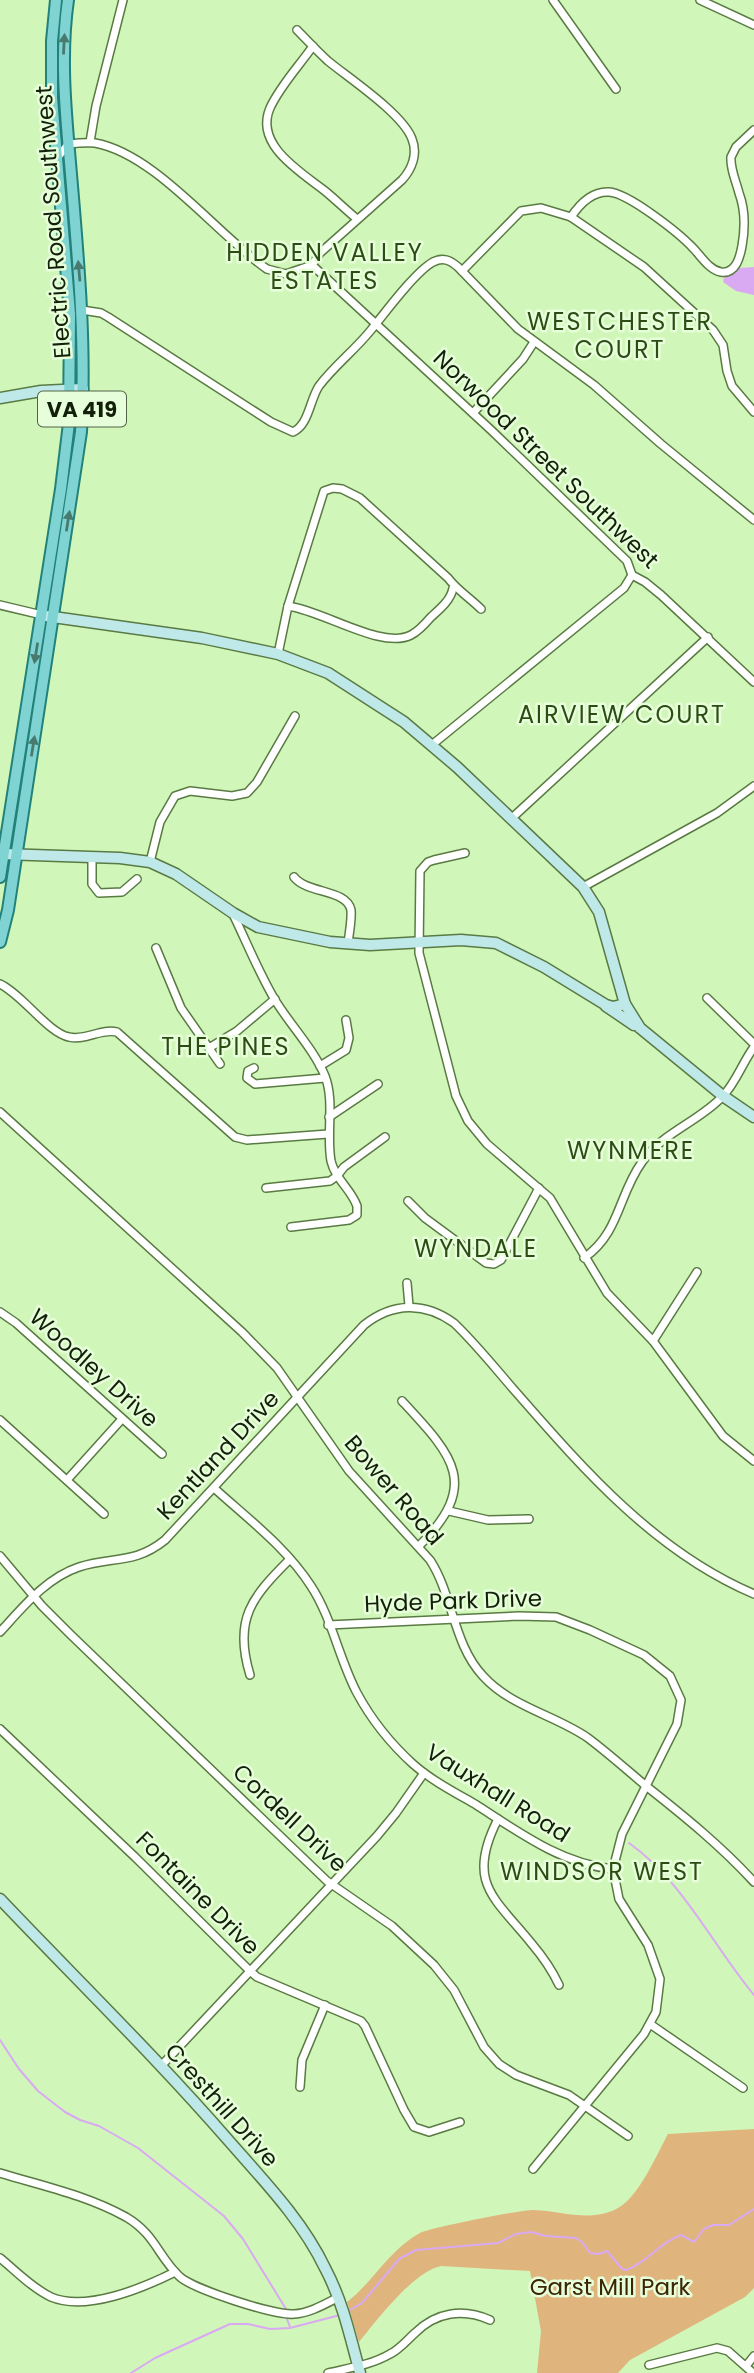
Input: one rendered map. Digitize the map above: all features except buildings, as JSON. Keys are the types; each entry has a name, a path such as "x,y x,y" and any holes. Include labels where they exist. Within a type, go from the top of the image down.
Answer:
{"main road":[{"name":"Electric Road Southwest","path":"6,855 48,616 70,389 70,314 51,70 56,0"},
{"name":"Electric Road Southwest","path":"6,855 10,812 74,488 83,389 82,310 64,62 68,0"},
{"name":"VA 419","path":"0,877 6,855"},
{"name":"VA 419","path":"0,942 8,910 6,855"}],"street":[{"path":"90,142 96,106 123,0"},
{"path":"554,0 617,89"},
{"path":"700,0 754,24"},
{"path":"56,161 68,144 90,142 113,148 152,171 267,269 286,274 312,265 320,253 407,174 414,160 414,144 401,122 297,30"},
{"path":"313,46 273,102 267,129 288,162 357,219"},
{"path":"570,217 590,197 603,192 615,192 669,227 713,268 723,272 731,270 738,262 744,228 743,208 731,157 736,147 754,130"},
{"path":"462,271 521,211 541,208 570,217 644,267 713,330 723,345 732,386 754,412"},
{"path":"82,310 108,317 293,432 300,428 321,384 410,284 434,262 449,261 534,342 594,385 661,444 752,515"},
{"name":"Norwood Street Southwest","path":"312,265 473,413 627,561 632,575 645,582 708,637 754,682"},
{"path":"473,413 523,359 534,342"},
{"path":"0,398 83,389"},
{"path":"278,654 288,606 324,491 333,488 360,498 448,578 453,588 467,595 481,609"},
{"path":"433,744 624,589 632,575"},
{"path":"288,606 310,610 377,638 394,640 417,631 450,598 453,588"},
{"path":"0,605 48,616 202,638 278,654 315,667 346,683 433,744 583,887 598,912 606,933 625,1004 640,1028"},
{"path":"512,818 708,637"},
{"path":"150,862 160,822 175,796 190,791 232,796 247,793 257,782 295,716"},
{"path":"583,887 717,813 754,786"},
{"path":"465,853 428,862 421,871 419,953 456,1096 468,1121 487,1143 550,1198 607,1293 653,1341 723,1436 754,1461"},
{"path":"6,855 92,857 150,862 176,874 233,914 270,931 348,944 461,940 496,943 530,959 640,1028 723,1096 754,1117"},
{"path":"92,857 92,884 99,893 122,892 137,879"},
{"path":"294,877 304,886 347,901 351,911 348,944"},
{"path":"233,914 275,999 320,1066 329,1087 328,1133 332,1163 337,1176 358,1206 356,1215 349,1220 291,1227"},
{"path":"156,948 175,997 220,1064"},
{"path":"0,984 16,994 56,1031 67,1037 117,1032 235,1138 247,1140 328,1133"},
{"path":"584,1258 600,1244 614,1225 623,1198 641,1163 663,1141 723,1096 754,1045 707,998"},
{"path":"209,1048 237,1031 275,999"},
{"path":"603,1004 612,1007 625,1004"},
{"path":"320,1066 346,1050 346,1020"},
{"path":"254,1068 248,1071 247,1078 256,1084 325,1078"},
{"path":"329,1117 378,1084"},
{"name":"Bower Road","path":"0,1112 242,1332 277,1368 349,1471 419,1546 440,1578 469,1658 491,1685 508,1697 586,1737 701,1831 752,1877"},
{"path":"266,1188 323,1182 337,1176 344,1167 385,1137"},
{"path":"408,1200 425,1218 486,1263 494,1264 501,1260 539,1188"},
{"path":"653,1341 697,1272"},
{"path":"407,1283 410,1306 427,1309 454,1323 596,1482 632,1516 687,1558 754,1594"},
{"name":"Kentland Drive","path":"0,1632 33,1596 51,1581 73,1569 125,1560 155,1548 172,1533 364,1325 381,1313 410,1306"},
{"name":"Woodley Drive","path":"0,1312 16,1323 162,1454"},
{"path":"402,1401 435,1437 449,1459 454,1485 449,1511 419,1546"},
{"path":"67,1480 121,1419"},
{"path":"0,1420 104,1514"},
{"name":"Vauxhall Road","path":"214,1488 290,1559 312,1588 357,1692 394,1745 424,1773 565,1857 600,1868 613,1869"},
{"path":"449,1511 488,1520 530,1519"},
{"name":"Cordell Drive","path":"0,1556 33,1596 133,1696 330,1884 393,1926 434,1965 454,1990 484,2047 499,2064 516,2075 569,2095 628,2136"},
{"path":"250,1675 243,1642 246,1615 258,1594 290,1559"},
{"name":"Hyde Park Drive","path":"328,1625 454,1618 556,1617 644,1655 663,1668 676,1685 681,1700 677,1724 622,1834 613,1869 619,1899 648,1945 657,1967 660,1992 656,2012 650,2024 533,2169"},
{"name":"Fontaine Drive","path":"0,1729 257,1977 355,2017 365,2026 404,2110 415,2127 429,2132 460,2122"},
{"path":"162,2065 396,1813 424,1773"},
{"path":"498,1819 486,1852 485,1873 489,1891 541,1955 559,1985"},
{"name":"Cresthill Drive","path":"0,1899 162,2065 281,2201 319,2256 339,2297 359,2370"},
{"path":"300,2087 302,2060 325,2005"},
{"path":"650,2024 743,2088"},
{"path":"0,2173 85,2197 127,2218 147,2233 175,2273 197,2287 285,2314 301,2313 339,2297"},
{"path":"0,2258 48,2295 77,2303 130,2290 175,2273"},
{"path":"328,2373 359,2370 396,2351 423,2325 441,2316 461,2312 490,2320"},
{"path":"649,2365 717,2348 728,2351 753,2373"},
{"path":"746,2366 754,2356"}],"green space":[{"name":"Garst Mill Park","path":"754,2129 754,2288 745,2297 630,2360 618,2373 537,2373 541,2331 530,2271 441,2266 430,2270 396,2298 359,2342 347,2302 400,2248 420,2233 527,2210 577,2215 608,2212 618,2208 633,2195 668,2134"}],"shaded area":[{"path":"754,267 754,295 736,291 723,282 725,273"}],"waterway":[{"path":"629,1843 666,1876 754,1995"},
{"path":"0,2040 38,2091 65,2112 99,2126 138,2148 224,2216 243,2239 286,2309"},
{"path":"348,2311 362,2303 399,2259 416,2250 498,2243 516,2234 531,2232 576,2238 590,2253 607,2251 622,2269 626,2270 673,2238 681,2235 694,2242 704,2229 713,2225 729,2225 754,2209"},
{"path":"131,2373 155,2358 230,2324 248,2324 270,2329 290,2328 340,2315"},
{"path":"287,2319 290,2327"}],"district":[{"name":"HIDDEN VALLEY ESTATES","path":"325,266"},
{"name":"WESTCHESTER COURT","path":"620,335"},
{"name":"AIRVIEW COURT","path":"622,714"},
{"name":"THE PINES","path":"226,1046"},
{"name":"WYNMERE","path":"631,1150"},
{"name":"WYNDALE","path":"476,1248"},
{"name":"WINDSOR WEST","path":"602,1871"}]}
